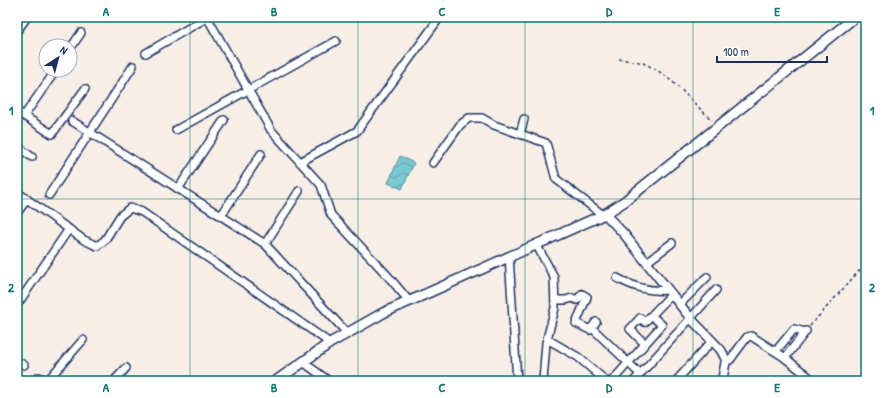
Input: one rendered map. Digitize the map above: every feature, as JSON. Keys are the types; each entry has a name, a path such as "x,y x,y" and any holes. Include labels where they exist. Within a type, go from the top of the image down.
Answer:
{"main road":[{"path":"276,381 330,343 383,312 604,214 625,201 855,17"}],"street":[{"path":"17,31 27,17"},
{"path":"146,53 208,17 271,130 322,185 331,215 388,276 409,301"},
{"path":"300,162 357,130 440,17"},
{"path":"78,38 81,33"},
{"path":"176,130 336,41"},
{"path":"49,195 133,66"},
{"path":"24,116 50,78"},
{"path":"17,111 52,134 85,88"},
{"path":"433,163 460,125 469,118 482,118 494,125 546,144 556,179 604,214 624,234 691,319 721,350 726,360 722,381"},
{"path":"520,134 524,119"},
{"path":"178,189 224,120"},
{"path":"72,121 265,244 347,334"},
{"path":"17,146 32,157"},
{"path":"221,216 261,154"},
{"path":"265,244 299,191"},
{"path":"17,192 84,240 97,246 105,240 120,216 130,208 142,212 330,343"},
{"path":"17,213 27,199"},
{"path":"17,305 69,229"},
{"path":"646,262 672,243"},
{"path":"536,244 554,277 555,308 547,339 543,381"},
{"path":"509,256 517,381"},
{"path":"680,304 708,277"},
{"path":"617,278 642,289 670,292"},
{"path":"634,381 716,290"},
{"path":"646,344 630,329 640,318 645,322 652,316 670,292"},
{"path":"555,300 566,300 572,298 578,300 582,294 587,297 576,323 590,330 596,322"},
{"path":"612,381 662,325 652,316"},
{"path":"592,328 640,374"},
{"path":"776,351 794,329 806,332 785,358"},
{"path":"726,360 730,360 747,337 751,336 776,351 814,381"},
{"path":"547,339 578,357 606,381"},
{"path":"34,381 39,377 47,381 83,340"},
{"path":"676,381 712,341"},
{"path":"17,361 24,365"},
{"path":"303,362 329,381"},
{"path":"114,381 126,368"}],"path":[{"path":"863,17 866,21"},
{"path":"619,59 643,64 677,85 696,106 718,126"},
{"path":"806,332 858,272 866,267"}],"water":[{"path":"400,156 414,163 402,189 388,183"}]}
